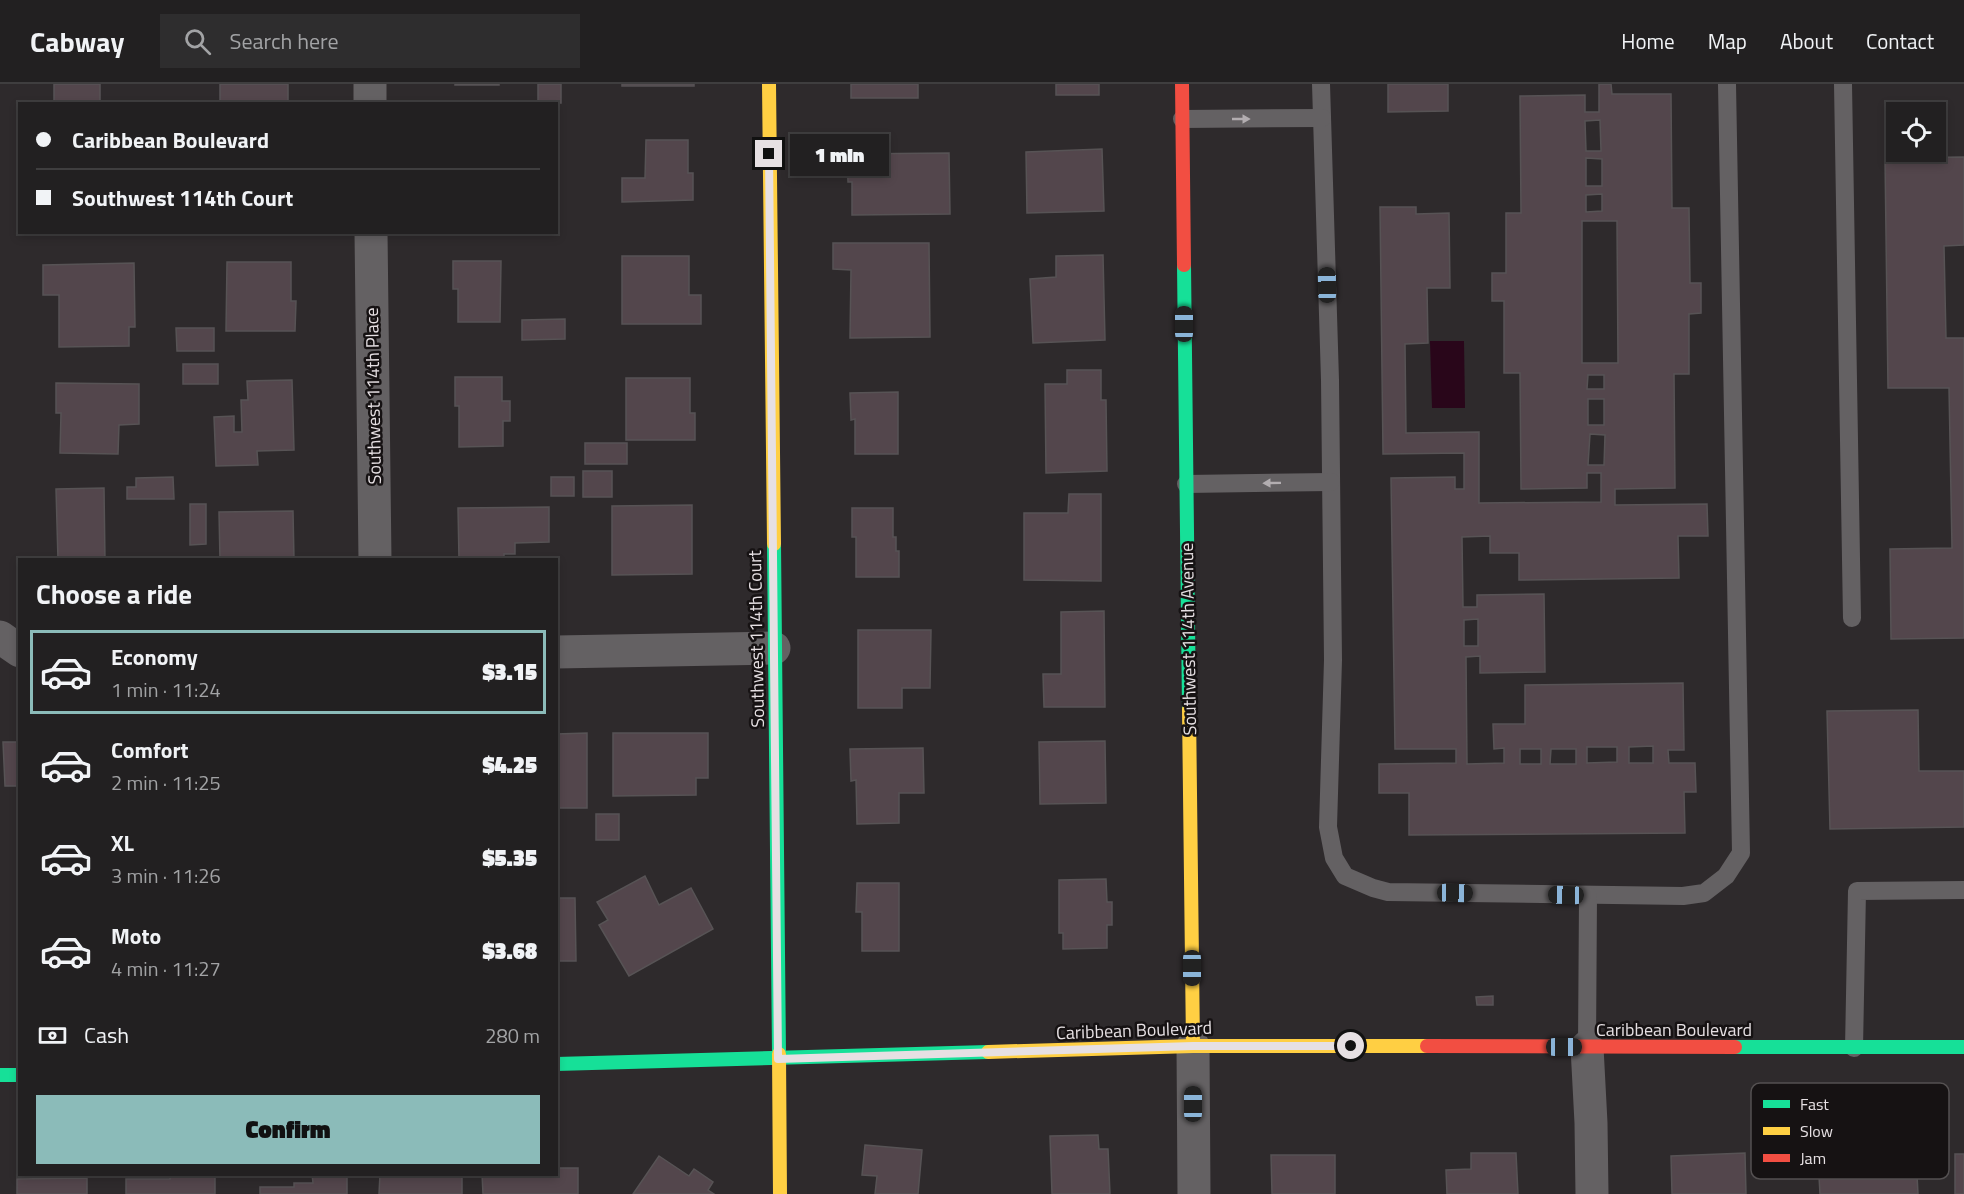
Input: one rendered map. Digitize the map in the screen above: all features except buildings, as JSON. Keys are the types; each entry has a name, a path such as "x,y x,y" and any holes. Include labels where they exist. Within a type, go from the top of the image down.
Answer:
{"street":[{"path":"370,84 370,102"},
{"name":"Southwest 114th Court","path":"768,84 780,1194"},
{"name":"Southwest 114th Avenue","path":"1182,84 1194,1194"},
{"name":"Southwest 114th Place","path":"371,234 375,558"},
{"path":"0,637 18,650"},
{"path":"558,652 774,648"},
{"name":"Caribbean Boulevard","path":"558,1064 1193,1046 1964,1047"},
{"path":"1587,1047 1592,1194"},
{"path":"0,1075 18,1075"}],"lane":[{"path":"1321,84 1333,660 1328,827 1334,858 1345,876 1388,892 1588,896 1683,896 1704,893 1726,876 1741,853 1727,84"},
{"path":"1843,84 1851,618"},
{"path":"1182,119 1322,118"},
{"path":"1186,484 1331,482"},
{"path":"1854,1047 1857,891 1964,890"},
{"path":"1587,1047 1588,896"}],"shaded area":[{"path":"1430,341 1464,341 1465,408 1432,408"}],"traffic: fast":[{"path":"1184,265 1189,709"},
{"path":"774,544 779,1054"},
{"path":"1735,1047 1964,1047"},
{"path":"558,1064 988,1052"},
{"path":"0,1075 18,1075"}],"traffic: slow":[{"path":"769,84 774,544"},
{"path":"1189,709 1193,1046"},
{"path":"988,1052 1193,1046 1427,1046"},
{"path":"779,1054 780,1194"}],"traffic: jam":[{"path":"1182,84 1184,265"},
{"path":"1427,1046 1735,1047"}],"route":[{"path":"769,154 778,1059 1193,1046 1351,1046"}]}
